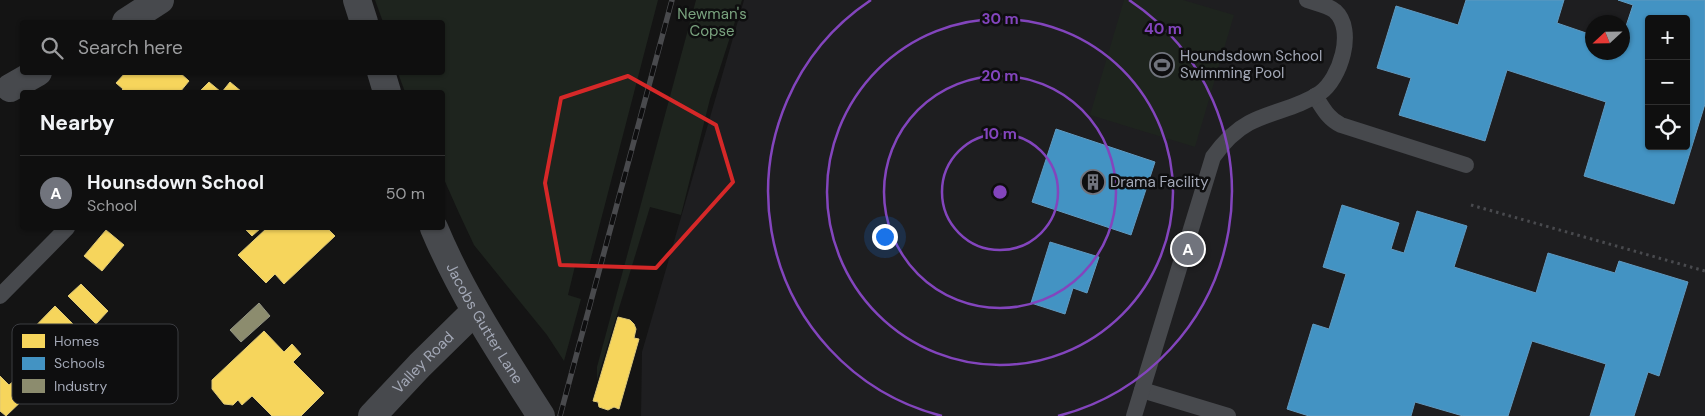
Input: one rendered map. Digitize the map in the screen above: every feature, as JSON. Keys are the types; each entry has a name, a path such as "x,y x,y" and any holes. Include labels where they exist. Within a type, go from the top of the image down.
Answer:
{"street":[{"path":"129,20 160,0"},
{"path":"357,0 363,20"},
{"path":"381,75 386,90"},
{"name":"Jacobs Gutter Lane","path":"435,230 448,260 475,311 541,416"},
{"name":"Valley Road","path":"372,416 475,311"}],"lane":[{"path":"1134,416 1213,157 1223,142 1249,123 1288,109 1315,96 1330,83 1338,68 1346,35 1343,21 1334,11 1307,0"},
{"path":"1315,96 1325,113 1333,122 1341,126 1466,165"},
{"path":"0,296 65,230"},
{"path":"1142,390 1228,416"}],"path":[{"path":"1471,205 1705,271"}],"highlighted area":[{"path":"628,76 716,125 733,182 656,268 560,265 545,183 561,98"}],"shaded area":[{"path":"744,0 1705,0 1705,416 641,416 642,352"}],"green space":[{"path":"375,0 658,0 589,266 575,266 568,295 581,299 564,361 547,335 474,245 445,182 445,90 404,90 399,75 445,75 445,20 382,20"},
{"name":"Newman's Copse","path":"696,0 742,0 710,99 681,215 650,207 597,380 597,367"},
{"name":"Houndsdown School Swimming Pool","path":"1124,0 1183,0 1234,15 1195,147 1090,115"}],"building: Homes":[{"path":"123,75 182,75 189,81 182,90 122,90 116,83"},
{"path":"209,82 219,90 201,90"},
{"path":"230,82 240,90 224,90"},
{"path":"106,230 124,245 102,271 84,256"},
{"path":"246,230 259,230 252,236"},
{"path":"265,230 329,230 335,236 284,284 275,274 266,283 238,255"},
{"path":"81,284 108,311 96,324 68,296"},
{"path":"55,306 73,324 38,324"},
{"path":"618,317 630,320 634,324 636,329 634,338 639,339 619,409 614,407 608,410 599,407 598,402 593,401"},
{"path":"264,331 284,352 292,344 301,354 293,362 324,393 301,416 272,416 252,396 242,405 238,400 233,405 224,404 212,389 212,380"},
{"path":"0,376 9,385 12,382 12,404 19,404 6,416 0,411"}],"building: Schools":[{"path":"1466,0 1564,0 1557,23 1585,33 1585,60 1630,60 1630,15 1633,5 1618,0 1705,0 1705,104 1674,204 1584,176 1606,102 1507,70 1485,141 1399,115 1411,78 1377,68 1396,6 1458,25"},
{"name":"Drama Facility","path":"1056,129 1155,162 1131,235 1032,202"},
{"path":"1342,205 1399,223 1391,249 1404,253 1417,211 1467,226 1454,267 1536,293 1548,253 1615,273 1619,261 1688,282 1659,376 1648,372 1634,416 1590,416 1606,364 1532,341 1508,416 1463,416 1415,402 1411,416 1309,416 1287,409 1313,324 1329,329 1346,274 1323,267"},
{"path":"1050,242 1099,257 1087,293 1073,288 1065,314 1031,303"}],"building: Industry":[{"path":"259,303 270,316 241,342 230,330"}],"railway":[{"path":"560,416 672,0"}],"place":[{"name":"Houndsdown School Swimming Pool","path":"1162,65"},
{"name":"Drama Facility","path":"1093,182"},
{"name":"Hounsdown School","path":"1188,249"}]}
